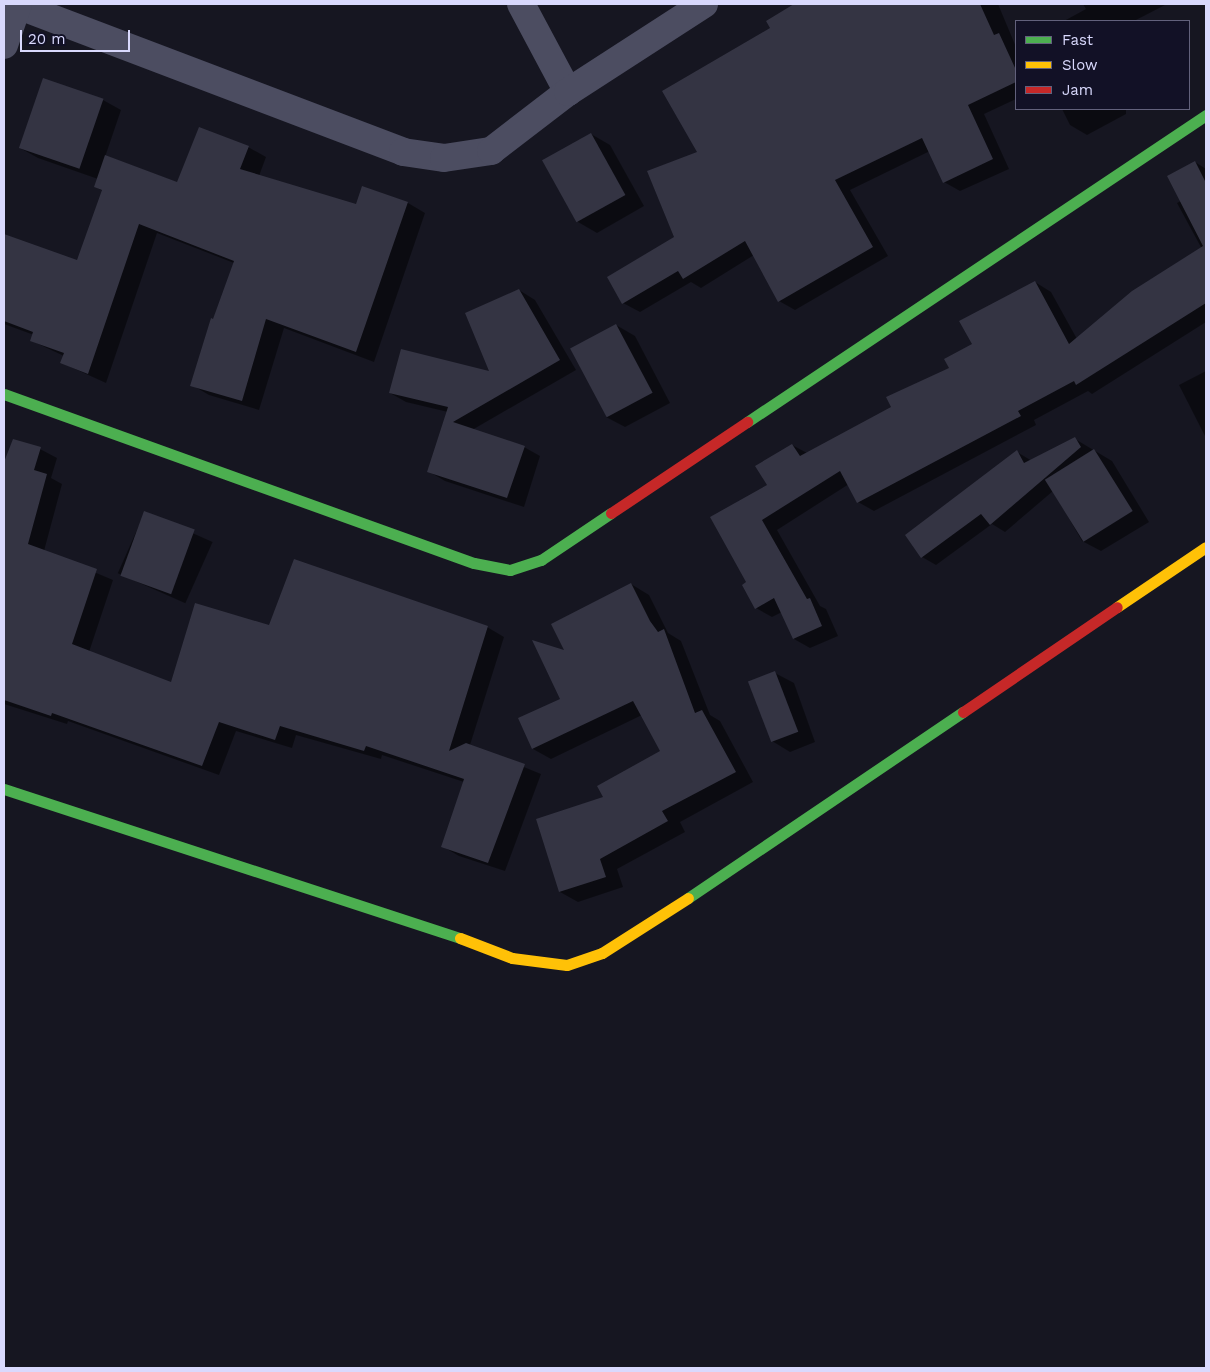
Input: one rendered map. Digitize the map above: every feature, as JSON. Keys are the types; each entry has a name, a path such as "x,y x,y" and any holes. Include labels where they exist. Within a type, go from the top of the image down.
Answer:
{"street":[{"path":"4,45 17,4 403,152 444,158 491,151 568,92 704,4"},
{"path":"521,4 568,92"},
{"path":"4,394 474,563 510,570 541,560 1206,115"},
{"path":"4,789 438,930 512,958 567,965 602,953 636,934 1206,547"}],"building":[{"path":"794,4 980,4 994,35 999,33 1015,68 1015,82 968,105 993,159 943,183 922,138 835,180 873,247 778,302 745,241 683,279 678,271 622,304 607,277 674,237 647,171 697,152 662,91 770,28 766,21"},
{"path":"43,78 104,99 79,169 19,148"},
{"path":"199,127 249,146 240,169 356,204 362,186 408,202 356,352 266,319 242,401 190,386 211,318 213,319 234,261 139,224 88,374 60,363 64,353 30,341 33,332 4,321 4,234 77,260 102,190 94,187 105,155 177,182"},
{"path":"591,133 625,195 576,222 542,160"},
{"path":"1195,161 1206,183 1206,303 1076,385 1074,381 1018,411 1021,416 857,503 840,471 762,520 807,599 810,598 822,626 793,639 774,598 755,609 742,585 746,582 710,517 767,485 755,466 792,444 800,456 891,407 886,397 949,368 944,359 972,344 959,321 1035,281 1069,344 1132,291 1203,246 1167,176"},
{"path":"519,289 560,360 453,422 525,446 507,498 427,472 448,407 389,393 401,349 489,371 465,313"},
{"path":"616,324 653,393 607,417 570,348"},
{"path":"1075,437 1081,447 990,525 981,514 921,558 905,535 1017,450 1024,463"},
{"path":"13,439 41,447 34,470 47,474 28,544 97,569 72,644 171,682 195,603 269,625 294,559 488,626 449,751 466,743 525,764 488,863 441,847 464,779 366,746 364,751 280,726 275,740 219,722 202,766 52,713 51,716 4,700 4,462"},
{"path":"1094,449 1133,511 1083,542 1045,480"},
{"path":"144,511 195,529 171,594 120,576"},
{"path":"631,583 650,621 658,632 664,629 695,713 702,710 736,772 662,811 668,821 600,859 606,877 559,892 536,819 603,797 597,786 660,751 633,701 532,749 518,718 560,699 532,640 564,650 551,624"},
{"path":"775,671 798,732 771,742 748,681"}],"traffic: fast":[{"path":"747,422 1206,115"},
{"path":"4,394 474,563 510,570 541,560 611,513"},
{"path":"688,898 963,712"},
{"path":"4,789 460,938"}],"traffic: slow":[{"path":"1117,607 1206,547"},
{"path":"460,938 512,958 567,965 602,953 688,898"}],"traffic: jam":[{"path":"611,513 747,422"},
{"path":"963,712 1117,607"}]}
